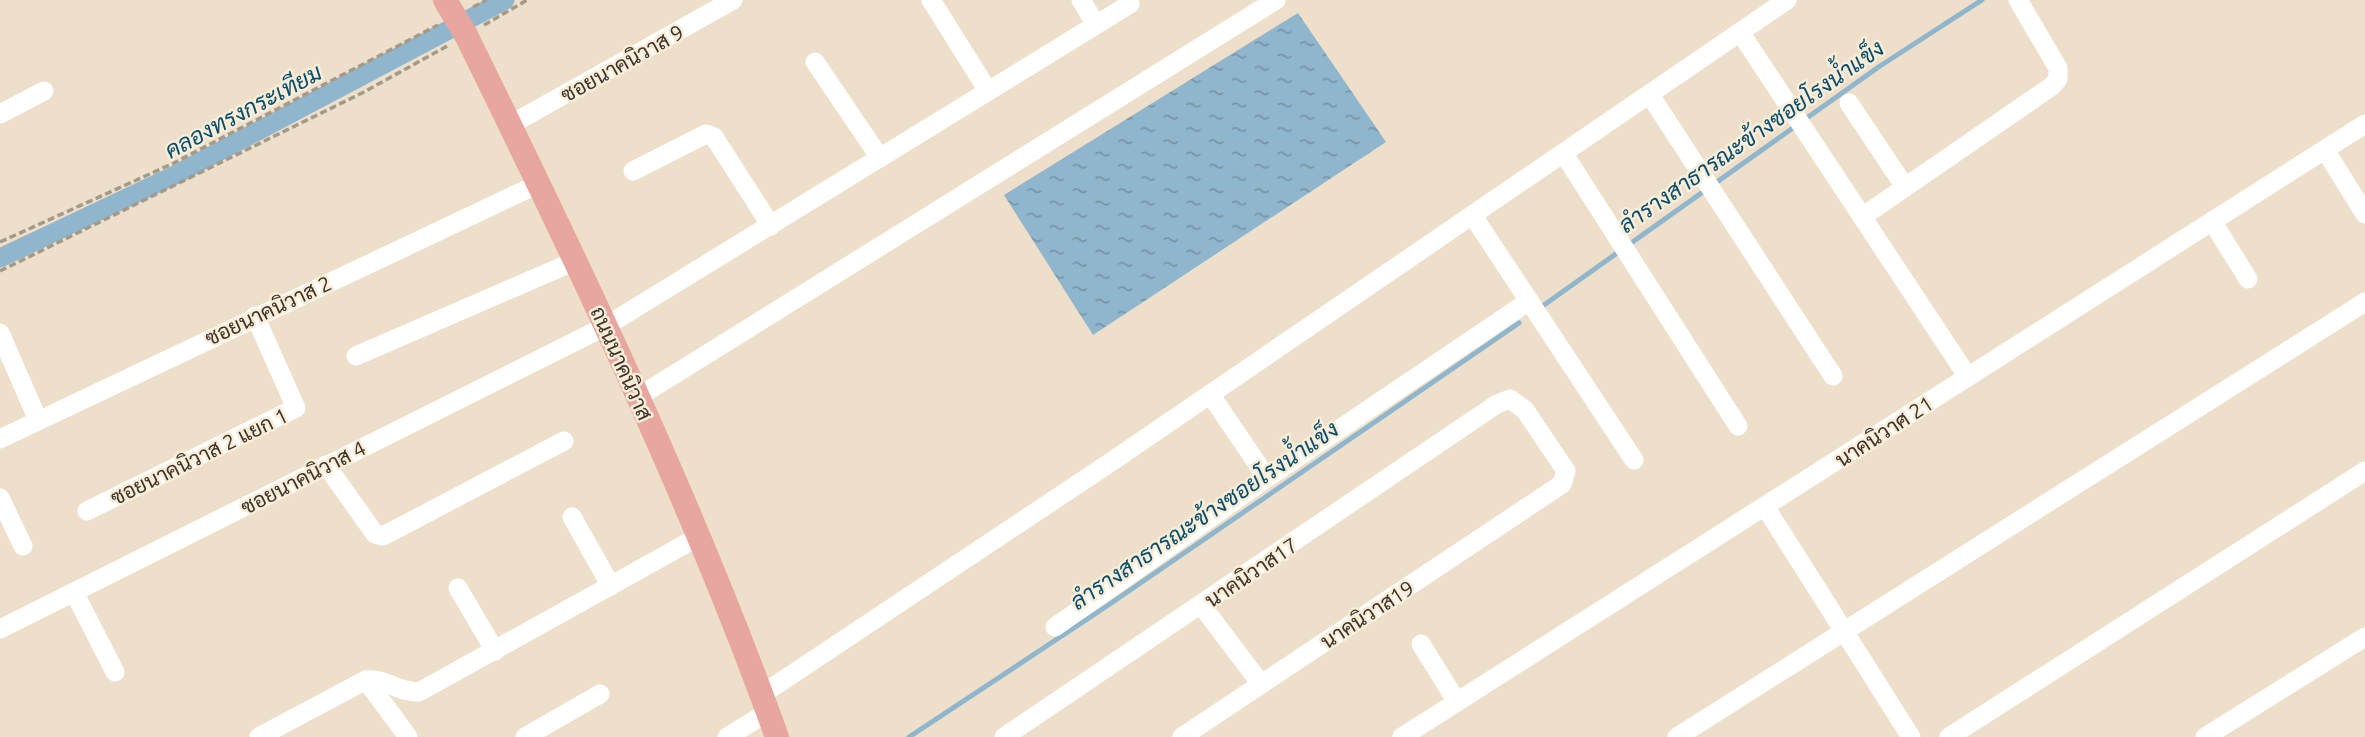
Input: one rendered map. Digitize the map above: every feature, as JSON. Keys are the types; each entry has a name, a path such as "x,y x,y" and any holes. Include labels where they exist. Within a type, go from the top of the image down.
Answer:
{"main road":[{"name":"ถนนนาคนิวาส","path":"455,17 510,125 638,397 698,537 777,737"}],"street":[{"name":"ซอยนาคนิวาส 9","path":"510,125 733,0"},
{"path":"931,0 988,91"},
{"path":"1081,0 1095,23"},
{"path":"638,397 1276,0"},
{"path":"727,737 764,704 1210,394 1787,0"},
{"path":"1862,217 2052,86 2058,79 2058,68 2018,0"},
{"name":"ซอยนาคนิวาส 4","path":"0,629 606,326 1095,23 1130,4"},
{"path":"1740,32 1968,377"},
{"path":"815,62 880,158"},
{"path":"0,114 44,91"},
{"path":"1650,95 1833,376"},
{"path":"1849,103 1905,187"},
{"name":"นาคนิวาศ 21","path":"1402,737 1766,508 2365,124"},
{"path":"633,171 706,134 714,137 771,226"},
{"path":"2325,150 2365,214"},
{"path":"1564,154 1738,426"},
{"name":"ซอยนาคนิวาส 2","path":"0,439 538,184"},
{"path":"1473,216 1634,460"},
{"path":"2212,221 2248,279"},
{"path":"356,356 575,261"},
{"path":"1055,627 1267,478 1529,301"},
{"path":"1677,737 2365,302"},
{"name":"ซอยนาคนิวาส 2 แยก 1","path":"87,511 296,408 255,316"},
{"path":"0,333 38,420"},
{"path":"1210,394 1267,478"},
{"name":"นาคนิวาส19","path":"1182,737 1553,491 1567,478 1566,471 1517,402 1510,399 1497,404"},
{"name":"นาคนิวาส17","path":"1004,737 1202,606 1497,404"},
{"path":"326,465 375,534 383,536 564,441"},
{"path":"1949,737 2365,471"},
{"path":"0,498 23,546"},
{"path":"1766,508 1911,737"},
{"path":"572,517 611,586"},
{"path":"269,735 366,680 380,678 403,693 419,692 698,537"},
{"path":"458,588 495,651"},
{"path":"74,592 115,672"},
{"path":"1202,606 1261,684"},
{"path":"2205,737 2365,637"},
{"path":"1421,644 1457,702"},
{"path":"366,680 408,737"},
{"path":"525,737 600,694"}],"path":[{"path":"0,242 174,163 487,0"},
{"path":"0,271 364,92 455,17 527,0"}],"water":[{"path":"1298,13 1386,142 1093,335 1004,195"}],"waterway":[{"name":"คลองทรงกระเทียม","path":"0,258 175,175 505,0"},
{"name":"ลำรางสาธารณะข้างซอยโรงน้ำแข็ง","path":"1544,305 1880,66 1982,0"},
{"name":"ลำรางสาธารณะข้างซอยโรงน้ำแข็ง","path":"909,737 1107,606 1519,323"}]}
